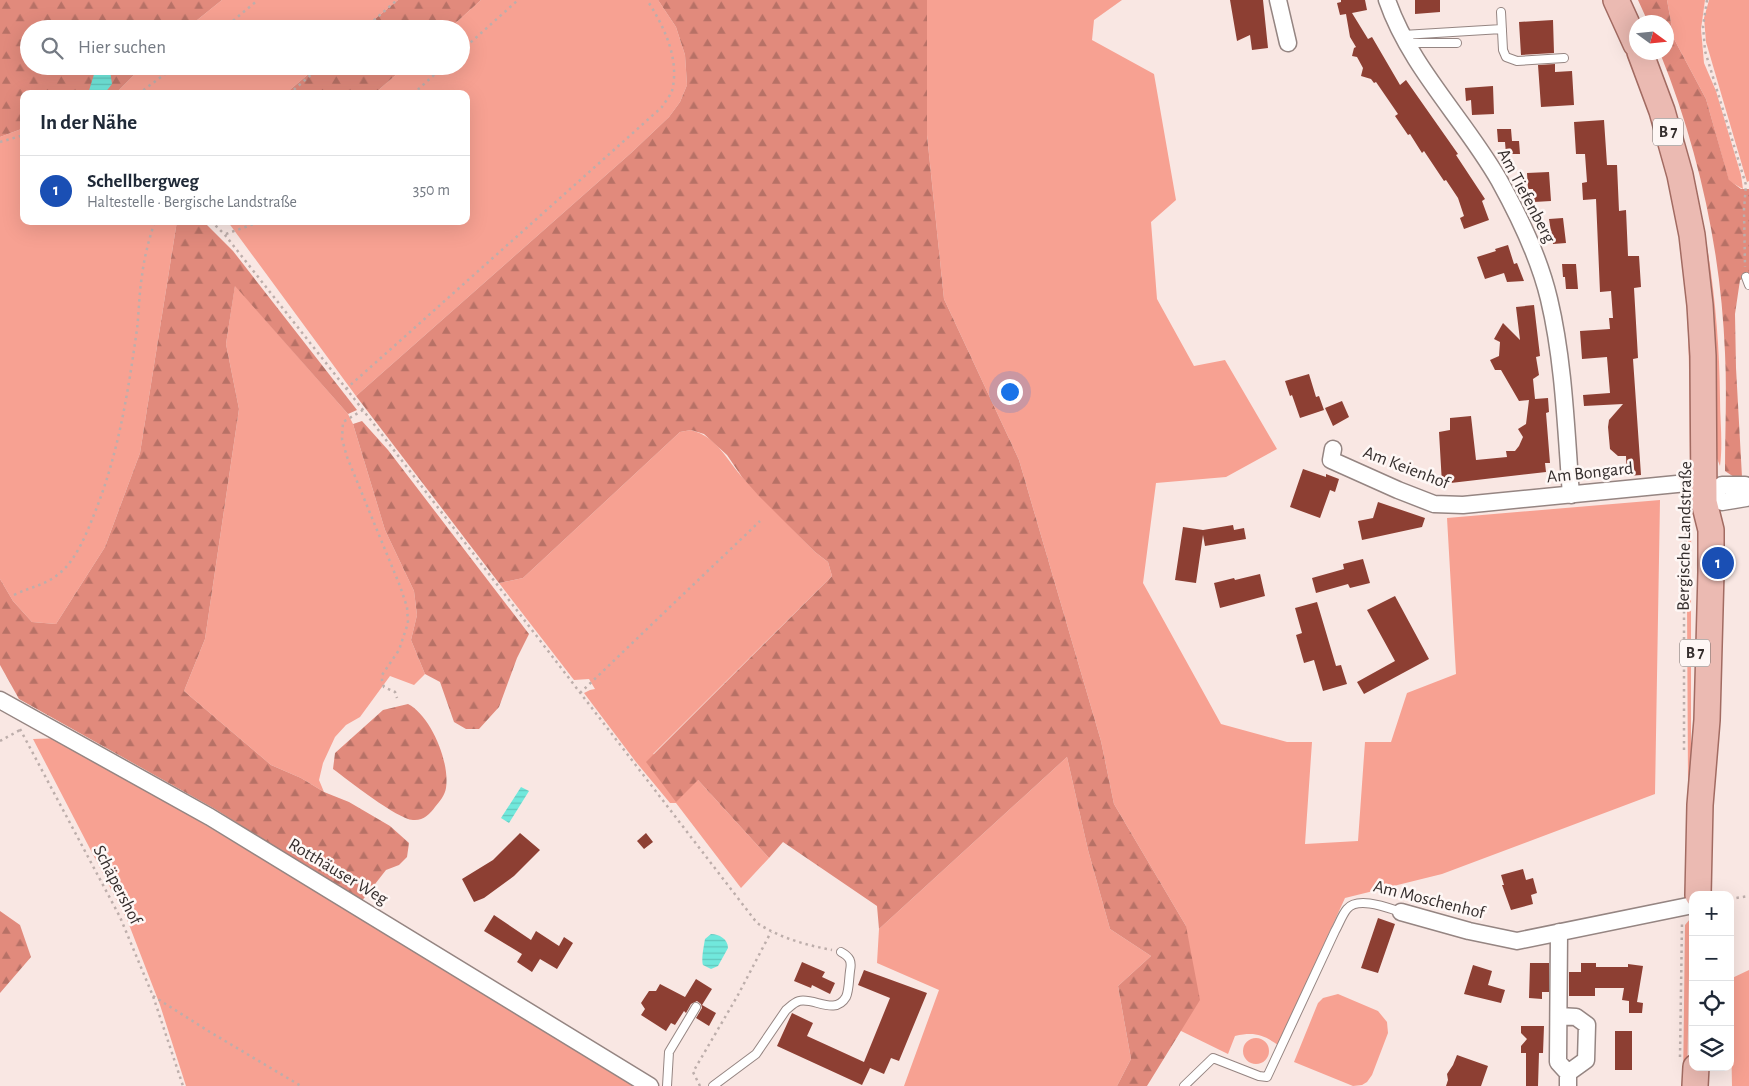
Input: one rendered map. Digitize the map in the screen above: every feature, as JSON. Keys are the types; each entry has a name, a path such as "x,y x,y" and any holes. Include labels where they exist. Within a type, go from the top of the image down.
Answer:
{"main road":[{"path":"1616,0 1629,29"},
{"name":"Bergische Landstraße","path":"1643,60 1667,127 1680,175 1692,235 1699,289 1703,356 1702,492 1711,530 1711,583 1707,720 1692,891"},
{"path":"1688,1067 1695,1086"}],"street":[{"path":"1278,0 1288,43"},
{"name":"Am Tiefenberg","path":"1387,0 1394,19 1414,56 1498,179 1536,255 1549,299 1558,352 1571,495"},
{"name":"Am Keienhof","path":"1333,449 1331,460 1434,504 1448,506 1479,504"},
{"path":"1702,492 1722,485 1746,486 1749,488"},
{"path":"1702,492 1722,502 1749,496"},
{"name":"Am Bongard","path":"1479,504 1571,495 1702,492"},
{"name":"Rotthäuser Weg","path":"4,702 210,816 650,1086"},
{"name":"Am Moschenhof","path":"1401,912 1469,931 1517,941 1689,902"},
{"path":"1559,932 1558,1062 1568,1080 1586,1060 1587,1025 1576,1017 1559,1016"}],"lane":[{"path":"1502,12 1503,50 1506,57 1517,61 1564,58"},
{"path":"1405,39 1502,29"},
{"path":"1405,39 1457,43"},
{"path":"1746,277 1749,285"},
{"name":"Am Moschenhof","path":"1267,1077 1348,907 1357,903 1376,904 1401,912"},
{"path":"713,1086 756,1054 786,1010 792,1005 800,1001 826,1006 840,1003 846,996 852,963 848,956 841,952"},
{"path":"667,1086 669,1052 696,1007"},
{"path":"1184,1086 1213,1058 1259,1076 1267,1077 1264,1086"}],"path":[{"path":"233,20 258,0"},
{"path":"374,20 397,0"},
{"path":"470,43 518,0"},
{"path":"346,389 662,107 672,92 674,65 665,32 647,0"},
{"path":"1707,0 1703,26 1705,51 1747,185 1744,209 1746,277"},
{"path":"143,90 164,75"},
{"path":"294,90 311,75"},
{"path":"417,90 434,75"},
{"path":"0,142 20,136"},
{"path":"14,595 45,584 63,571 73,558 89,528 106,486 115,453 129,384 142,276 154,225"},
{"path":"215,225 225,235 363,410 752,917 771,932 807,945 841,952"},
{"path":"225,235 251,225"},
{"path":"363,410 343,422 342,439 347,457 407,607 408,623 400,650 382,675 384,687 395,692 397,698"},
{"name":"Bergische Landstraße","path":"1684,754 1684,598 1702,492"},
{"path":"580,693 760,521"},
{"name":"Schäpershof","path":"4,702 120,917 153,996 183,1086"},
{"path":"0,741 20,730"},
{"path":"1734,898 1749,896"},
{"path":"700,1086 693,1072 738,995 771,932"},
{"path":"1688,1067 1690,936"},
{"path":"153,996 301,1086"}],"shaded area":[{"path":"222,0 398,0 374,20 197,20"},
{"path":"481,0 658,0 676,27 685,55 687,85 680,102 669,117 631,153 356,396 230,225 470,225 470,90 379,90 396,75 470,75 470,20 459,20"},
{"path":"927,0 1122,0 1094,20 1092,40 1154,74 1176,200 1151,222 1157,299 1194,366 1225,360 1277,449 1226,477 1156,483 1143,583 1221,724 1287,742 1312,742 1305,844 1358,841 1365,742 1391,742 1407,693 1456,674 1447,518 1660,500 1655,794 1442,874 1345,898 1278,1045 1258,1035 1235,1036 1228,1054 1179,1030 1186,926 1114,804 1101,741 1019,460 944,299 927,135"},
{"path":"1602,0 1608,0 1629,49 1629,60 1634,60 1644,84 1682,229 1691,334 1692,460 1690,466 1687,311 1682,250 1664,163 1647,107 1626,53"},
{"path":"1667,0 1705,0 1701,29 1704,63 1716,91 1741,175 1743,189 1729,181 1706,99 1674,39 1674,15 1670,15"},
{"path":"1709,0 1749,0 1749,181 1747,182 1706,42 1704,18"},
{"path":"1650,60 1657,60 1669,94 1694,179 1703,222 1710,266 1719,354 1720,466 1716,456 1716,373 1712,308"},
{"path":"134,75 307,75 290,90 119,90"},
{"path":"20,130 20,225 176,225 140,453 105,547 56,624 32,622 13,601 0,579 0,137"},
{"path":"235,285 348,414 353,424 385,530 414,591 417,615 411,640 425,674 414,685 390,676 360,717 346,725 335,737 323,763 319,780 324,792 301,778 271,765 184,691 205,639 239,409 226,344"},
{"path":"691,430 709,438 721,450 744,479 815,552 828,562 832,576 653,754 698,780 769,858 741,888 676,803 670,803 636,762 584,693 595,689 589,679 574,680 499,583 523,578 680,432"},
{"path":"1690,497 1692,506 1691,547 1689,547 1688,545"},
{"path":"1687,599 1691,599 1691,764 1686,886 1688,783"},
{"path":"61,738 597,1061 635,1086 186,1086 160,1005 128,922 33,739"},
{"path":"1067,757 1088,850 1110,929 1151,956 1118,986 1131,1059 1117,1086 904,1086 939,990 877,963 879,929"},
{"path":"1689,920 1687,1086 1683,1086 1685,925"},
{"path":"1749,970 1749,1086 1732,1086 1732,1071 1734,1071 1734,977"},
{"path":"1338,994 1378,1011 1387,1022 1388,1033 1372,1075 1362,1085 1353,1086 1294,1062 1318,1003 1323,998"},
{"path":"1256,1038 1265,1042 1269,1051 1265,1060 1256,1064 1247,1060 1243,1051 1247,1042"}],"green space":[{"path":"0,0 222,0 197,20 20,20 20,75 134,75 119,90 20,90 20,130 0,137"},
{"path":"398,0 481,0 459,20 374,20"},
{"path":"658,0 927,0 927,135 944,299 1019,460 1101,741 1114,804 1186,926 1200,1000 1147,1086 1117,1086 1131,1059 1118,986 1151,956 1110,929 1088,850 1067,757 879,929 877,906 783,842 769,858 698,780 676,802 646,762 832,576 828,562 815,552 758,495 742,477 727,455 704,434 691,430 680,432 523,578 499,583 356,396 631,153 669,117 680,102 687,85 685,55 676,27"},
{"path":"1638,0 1667,0 1670,15 1645,15"},
{"path":"1674,39 1706,99 1729,180 1741,189 1749,189 1749,276 1740,280 1735,314 1742,477 1734,477 1725,471 1726,382 1719,276 1713,238 1696,162 1674,89 1663,60 1674,60"},
{"path":"307,75 396,75 379,90 290,90"},
{"path":"176,225 207,225 233,251 357,410 348,414 235,286 226,344 239,409 205,639 184,691 271,765 301,778 324,792 349,802 390,826 409,843 407,857 399,865 386,870 361,902 215,809 19,699 0,665 0,579 13,601 32,622 56,624 105,547 140,453"},
{"path":"362,421 388,450 529,634 517,658 499,707 479,729 466,729 454,722 440,682 425,674 411,640 417,615 414,591 385,530 353,424"},
{"path":"408,704 416,710 431,729 442,753 446,777 443,796 433,810 417,820 406,818 396,813 333,769 335,753 383,710"},
{"path":"0,911 20,925 31,957 0,993"}],"water":[{"path":"94,75 111,75 112,84 107,90 89,90"},
{"path":"521,787 529,791 509,823 501,818"},
{"path":"711,934 722,938 728,945 728,948 718,966 711,969 703,965 702,960 705,939"}],"building":[{"path":"1230,0 1263,0 1268,48 1252,50 1250,35 1237,41"},
{"path":"1341,0 1365,0 1367,10 1352,13 1368,39 1372,37 1400,85 1406,80 1458,154 1456,155 1485,199 1482,201 1489,220 1464,229 1460,218 1464,216 1458,198 1446,180 1444,181 1424,151 1422,153 1410,134 1408,135 1395,116 1398,114 1376,82 1374,83 1371,79 1361,76 1363,68 1357,57 1352,56 1356,47 1350,37 1346,14 1340,15 1337,3 1341,2"},
{"path":"1415,0 1440,0 1440,12 1415,14"},
{"path":"1553,20 1554,53 1521,55 1519,22"},
{"path":"1555,64 1555,72 1572,71 1574,105 1541,107 1538,65"},
{"path":"1493,86 1494,114 1472,115 1471,100 1466,101 1465,88"},
{"path":"1604,120 1607,165 1617,165 1619,211 1626,210 1628,256 1639,256 1641,287 1634,288 1638,358 1633,359 1641,475 1627,476 1626,456 1618,456 1610,449 1609,420 1623,404 1584,406 1583,395 1610,393 1607,357 1582,359 1580,331 1610,329 1609,318 1613,318 1611,291 1600,292 1596,199 1583,200 1582,183 1587,182 1585,154 1576,154 1574,122"},
{"path":"1497,129 1511,129 1512,141 1519,141 1520,154 1506,154 1505,142 1498,142"},
{"path":"1549,172 1551,201 1534,202 1533,189 1528,189 1527,173"},
{"path":"1563,218 1566,243 1553,244 1549,219"},
{"path":"1508,245 1514,264 1517,263 1524,281 1507,282 1504,273 1485,279 1477,257"},
{"path":"1562,264 1576,264 1578,289 1566,289"},
{"path":"1534,305 1540,356 1536,357 1539,375 1533,379 1535,399 1548,398 1549,412 1546,413 1550,463 1545,463 1546,472 1442,484 1439,432 1450,430 1450,418 1471,416 1476,460 1507,457 1506,451 1515,451 1519,446 1523,437 1518,429 1526,424 1529,400 1519,401 1501,370 1495,370 1490,360 1499,356 1500,342 1494,339 1503,323 1520,340 1516,307"},
{"path":"1309,374 1316,397 1319,396 1324,410 1300,418 1285,381"},
{"path":"1342,401 1349,417 1333,426 1325,408"},
{"path":"1303,469 1326,477 1326,474 1339,479 1335,492 1330,490 1320,518 1290,507"},
{"path":"1378,502 1425,518 1422,527 1362,540 1358,521 1373,518"},
{"path":"1233,525 1234,530 1244,528 1246,539 1205,546 1203,535 1196,583 1175,580 1183,527 1203,530"},
{"path":"1363,559 1370,583 1350,588 1348,584 1316,593 1312,578 1344,569 1343,564"},
{"path":"1260,574 1265,596 1220,608 1214,583"},
{"path":"1395,596 1429,659 1364,694 1357,682 1395,661 1367,610"},
{"path":"1317,602 1336,666 1341,665 1347,684 1323,691 1314,660 1304,663 1296,635 1302,633 1295,608"},
{"path":"520,833 540,850 514,876 484,898 474,902 462,879 493,860"},
{"path":"646,833 653,842 644,849 637,841"},
{"path":"1523,869 1526,880 1533,878 1537,893 1531,895 1533,904 1511,910 1502,885 1504,885 1501,875"},
{"path":"494,915 531,940 536,931 559,946 564,937 573,943 557,969 540,959 532,972 517,962 522,954 484,931"},
{"path":"1378,918 1395,924 1378,973 1361,968"},
{"path":"802,962 825,972 822,977 835,983 830,994 812,985 811,988 794,981"},
{"path":"1530,963 1549,963 1549,992 1542,992 1542,999 1529,998"},
{"path":"1581,963 1596,963 1596,967 1628,967 1628,964 1643,966 1637,1002 1643,1003 1642,1013 1629,1013 1629,1001 1622,1000 1624,988 1595,988 1595,996 1569,996 1569,972 1581,972"},
{"path":"1473,965 1492,971 1488,985 1505,990 1501,1003 1464,994"},
{"path":"864,970 927,993 899,1061 891,1058 884,1074 870,1068 862,1085 777,1046 792,1013 813,1023 807,1036 864,1062 890,998 858,985"},
{"path":"696,979 712,989 702,1005 716,1013 709,1026 696,1018 702,1008 701,1004 697,1001 691,1004 686,1013 684,1011 675,1025 671,1023 666,1031 641,1015 645,1009 641,1003 649,991 656,991 660,984 685,997"},
{"path":"1521,1026 1544,1026 1543,1053 1539,1053 1538,1086 1526,1086 1526,1053 1521,1053 1521,1046 1527,1039 1521,1033"},
{"path":"1615,1031 1632,1031 1632,1070 1615,1070"},
{"path":"1457,1055 1488,1066 1481,1086 1446,1086 1447,1074"}],"place":[{"name":"Schellbergweg","path":"1718,563"}]}
